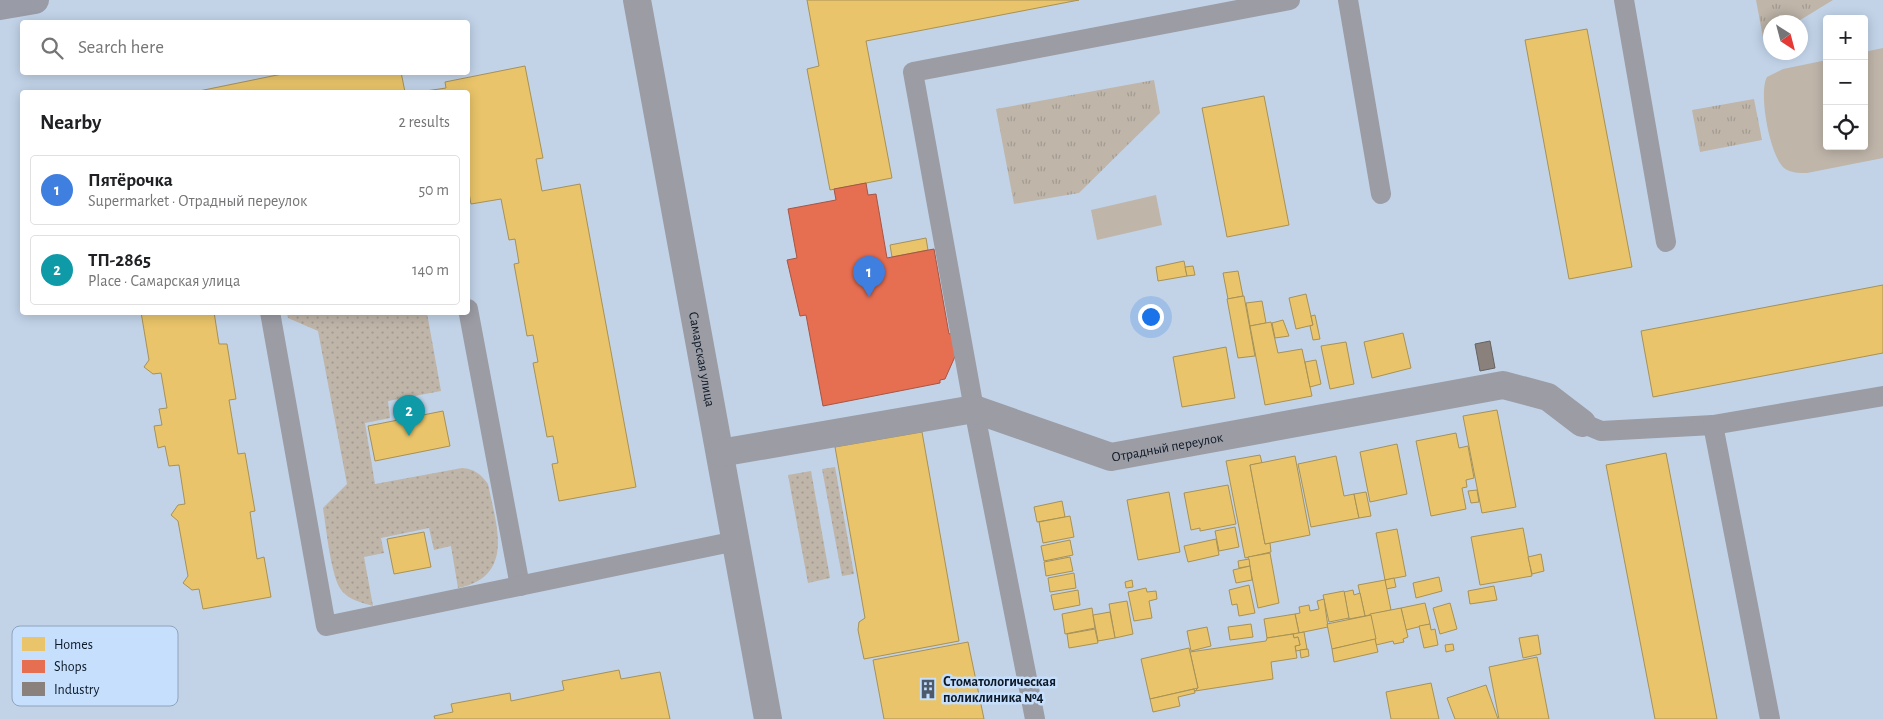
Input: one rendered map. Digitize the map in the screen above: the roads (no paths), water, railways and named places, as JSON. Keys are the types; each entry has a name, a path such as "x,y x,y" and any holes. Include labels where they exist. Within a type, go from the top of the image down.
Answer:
{"street":[{"path":"0,6 35,0"},
{"name":"Самарская улица","path":"637,0 768,719"},
{"name":"Отрадный переулок","path":"720,453 974,409 1112,457 1503,385 1548,397 1582,423"}],"lane":[{"path":"1035,719 974,409 913,72 1290,0"},
{"path":"1348,0 1381,194"},
{"path":"1624,0 1666,242"},
{"path":"271,315 326,626 736,541"},
{"path":"469,315 520,586"},
{"path":"1582,423 1601,430 1713,425 1883,396"},
{"path":"1713,425 1770,719"}],"place":[{"name":"Пятёрочка","path":"869,297"},
{"name":"ТП-2865","path":"409,436"},
{"name":"Стоматологическая поликлиника №4","path":"928,689"}]}
